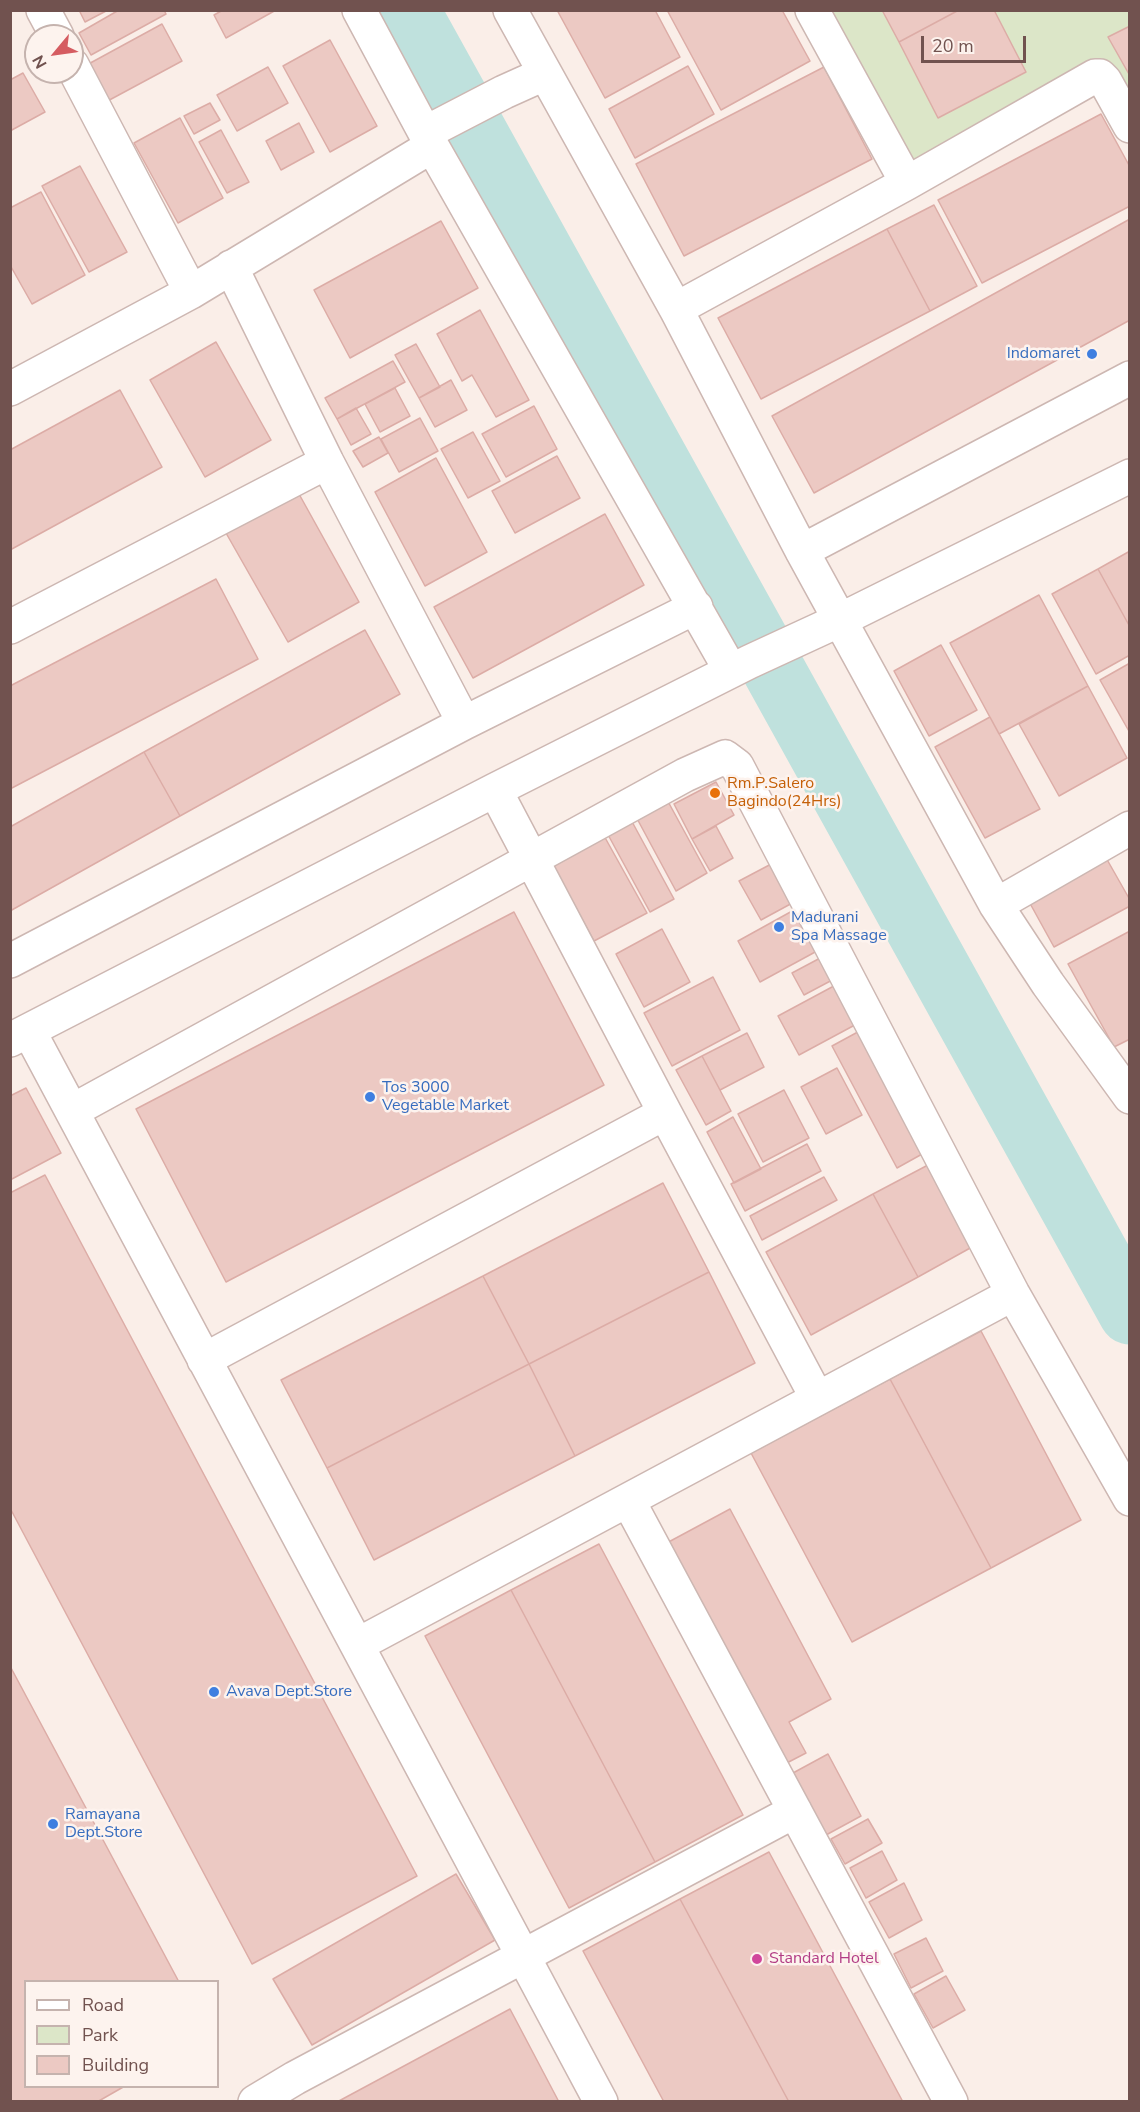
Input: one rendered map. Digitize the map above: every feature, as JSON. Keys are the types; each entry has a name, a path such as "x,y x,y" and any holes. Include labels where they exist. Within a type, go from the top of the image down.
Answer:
{"street":[{"path":"43,10 51,24"},
{"path":"359,10 696,607 740,667"},
{"path":"510,10 676,309 802,551 827,626 996,905 1048,984 1130,1097"},
{"path":"812,10 907,183"},
{"path":"10,389 191,292 430,136 504,92 544,74"},
{"path":"676,309 907,183 1095,76 1100,76 1105,81 1130,126"},
{"path":"82,84 191,292"},
{"path":"231,267 327,462 464,723"},
{"path":"802,551 1130,378"},
{"path":"10,627 327,462"},
{"path":"601,2102 72,1111 20,1036 495,790 1130,476"},
{"path":"10,961 464,723 696,607"},
{"path":"72,1111 711,762 725,757 734,762 1013,1294 1130,1499"},
{"path":"495,790 817,1398"},
{"path":"996,905 1130,828"},
{"path":"204,1360 665,1113"},
{"path":"357,1645 1013,1294"},
{"path":"628,1500 951,2102"},
{"path":"255,2102 295,2078 795,1811"}],"green space":[{"path":"830,11 1129,11 1129,143 1095,90 927,189"}],"building":[{"path":"79,10 108,10 85,22"},
{"path":"119,10 164,10 166,14 91,55 84,42 84,30"},
{"path":"223,10 276,10 226,38 214,15"},
{"path":"557,10 655,10 680,57 605,98"},
{"path":"667,10 782,10 810,61 721,110"},
{"path":"882,10 959,10 899,42"},
{"path":"959,10 994,10 1026,72 938,118 899,42"},
{"path":"162,24 182,61 102,104 84,66"},
{"path":"1130,26 1130,76 1108,37"},
{"path":"330,40 377,126 330,152 283,66"},
{"path":"688,66 714,114 635,158 609,109"},
{"path":"268,67 288,103 237,131 217,95"},
{"path":"824,67 872,159 684,256 636,164"},
{"path":"23,73 24,84 29,84 45,112 10,131 10,80"},
{"path":"210,103 220,120 194,134 184,116"},
{"path":"1101,114 1130,167 1130,206 982,283 938,200"},
{"path":"180,118 223,198 178,223 134,143"},
{"path":"299,123 314,152 281,170 266,141"},
{"path":"221,130 249,182 227,193 199,142"},
{"path":"80,166 127,252 89,272 42,186"},
{"path":"41,192 85,275 32,304 10,265 10,208"},
{"path":"934,205 977,286 930,311 887,229"},
{"path":"1130,219 1130,320 814,493 772,416"},
{"path":"441,221 478,288 350,358 314,290"},
{"path":"887,229 930,311 761,399 718,318"},
{"path":"480,310 529,400 496,417 472,375 462,381 437,334"},
{"path":"216,342 271,440 205,477 150,380"},
{"path":"416,344 440,387 419,398 395,355"},
{"path":"393,361 405,382 337,419 325,398"},
{"path":"451,380 467,410 435,427 419,398"},
{"path":"395,388 410,416 380,432 365,404"},
{"path":"120,390 162,467 10,550 10,450"},
{"path":"534,406 557,449 506,477 482,434"},
{"path":"356,408 371,434 351,445 337,419"},
{"path":"420,418 438,451 399,472 381,439"},
{"path":"473,432 500,481 468,498 441,449"},
{"path":"379,437 388,453 363,467 353,451"},
{"path":"557,456 580,498 515,533 492,491"},
{"path":"436,458 487,552 425,586 375,492"},
{"path":"294,485 359,602 288,642 222,526"},
{"path":"605,514 644,585 473,678 434,607"},
{"path":"1130,551 1130,627 1098,569"},
{"path":"1098,569 1130,627 1130,655 1096,674 1052,594"},
{"path":"216,579 258,659 10,789 10,686"},
{"path":"1039,595 1088,686 999,734 950,643"},
{"path":"365,630 400,694 180,816 144,752"},
{"path":"941,645 977,710 929,736 894,671"},
{"path":"1130,663 1130,733 1100,680"},
{"path":"1088,686 1127,758 1059,796 1019,724"},
{"path":"990,717 1040,809 985,838 935,747"},
{"path":"144,752 180,816 10,911 10,827"},
{"path":"716,782 734,815 692,839 674,804"},
{"path":"665,796 707,873 676,891 634,813"},
{"path":"630,818 674,899 650,912 606,831"},
{"path":"716,826 733,858 710,871 692,839"},
{"path":"603,834 647,913 594,941 551,862"},
{"path":"1105,856 1130,900 1130,906 1054,947 1027,898"},
{"path":"775,862 796,901 761,920 739,881"},
{"path":"794,910 817,951 760,982 738,941"},
{"name":"Tos 3000 Vegetable Market","path":"514,912 604,1085 226,1282 136,1109"},
{"path":"662,929 690,982 644,1007 616,954"},
{"path":"1130,931 1130,1039 1114,1047 1068,964"},
{"path":"824,956 836,978 804,995 792,973"},
{"path":"713,977 740,1030 672,1066 644,1013"},
{"path":"845,980 866,1019 799,1055 778,1016"},
{"path":"867,1027 933,1148 897,1168 832,1046"},
{"path":"747,1033 764,1067 720,1090 702,1056"},
{"path":"702,1056 731,1111 706,1125 676,1070"},
{"path":"837,1068 862,1115 826,1134 801,1087"},
{"path":"26,1088 61,1153 10,1180 10,1096"},
{"path":"784,1090 809,1138 763,1162 738,1114"},
{"path":"733,1117 761,1169 734,1183 707,1132"},
{"path":"807,1144 821,1171 745,1211 731,1184"},
{"path":"928,1165 972,1247 918,1277 873,1194"},
{"name":"Avava Dept.Store","path":"45,1175 417,1876 252,1964 10,1508 10,1193"},
{"path":"824,1177 837,1200 762,1240 750,1216"},
{"path":"663,1183 709,1272 529,1364 483,1276"},
{"path":"873,1194 918,1277 811,1335 766,1252"},
{"path":"709,1272 755,1363 575,1456 529,1364"},
{"path":"483,1276 529,1364 327,1468 281,1380"},
{"path":"981,1331 1081,1520 991,1568 890,1379"},
{"path":"529,1364 575,1456 374,1560 327,1468"},
{"path":"890,1379 991,1568 852,1642 751,1453"},
{"path":"730,1509 831,1699 789,1722 806,1753 781,1766 663,1545"},
{"path":"599,1544 743,1815 655,1862 511,1590"},
{"path":"511,1590 655,1862 569,1908 425,1636"},
{"name":"Ramayana Dept.Store","path":"10,1666 178,1980 24,1980 24,2088 122,2088 97,2102 10,2102"},
{"path":"828,1754 861,1816 826,1835 793,1773"},
{"path":"868,1819 882,1843 845,1864 831,1839"},
{"path":"882,1851 897,1880 866,1898 850,1868"},
{"path":"769,1852 903,2102 789,2102 680,1899"},
{"path":"456,1874 495,1940 312,2045 273,1979"},
{"path":"904,1883 922,1920 889,1938 869,1902"},
{"path":"680,1899 789,2102 664,2102 583,1951"},
{"path":"926,1938 943,1971 911,1988 894,1954"},
{"path":"946,1976 965,2010 933,2028 914,1994"},
{"path":"510,2009 559,2102 337,2102"}],"waterway":[{"path":"408,10 1130,1313"}],"place":[{"name":"Indomaret","path":"1092,354"},
{"name":"Rm.P.Salero Bagindo(24Hrs)","path":"715,793"},
{"name":"Madurani Spa Massage","path":"779,927"},
{"name":"Tos 3000 Vegetable Market","path":"370,1097"},
{"name":"Avava Dept.Store","path":"214,1692"},
{"name":"Ramayana Dept.Store","path":"53,1824"},
{"name":"Standard Hotel","path":"757,1959"}]}
